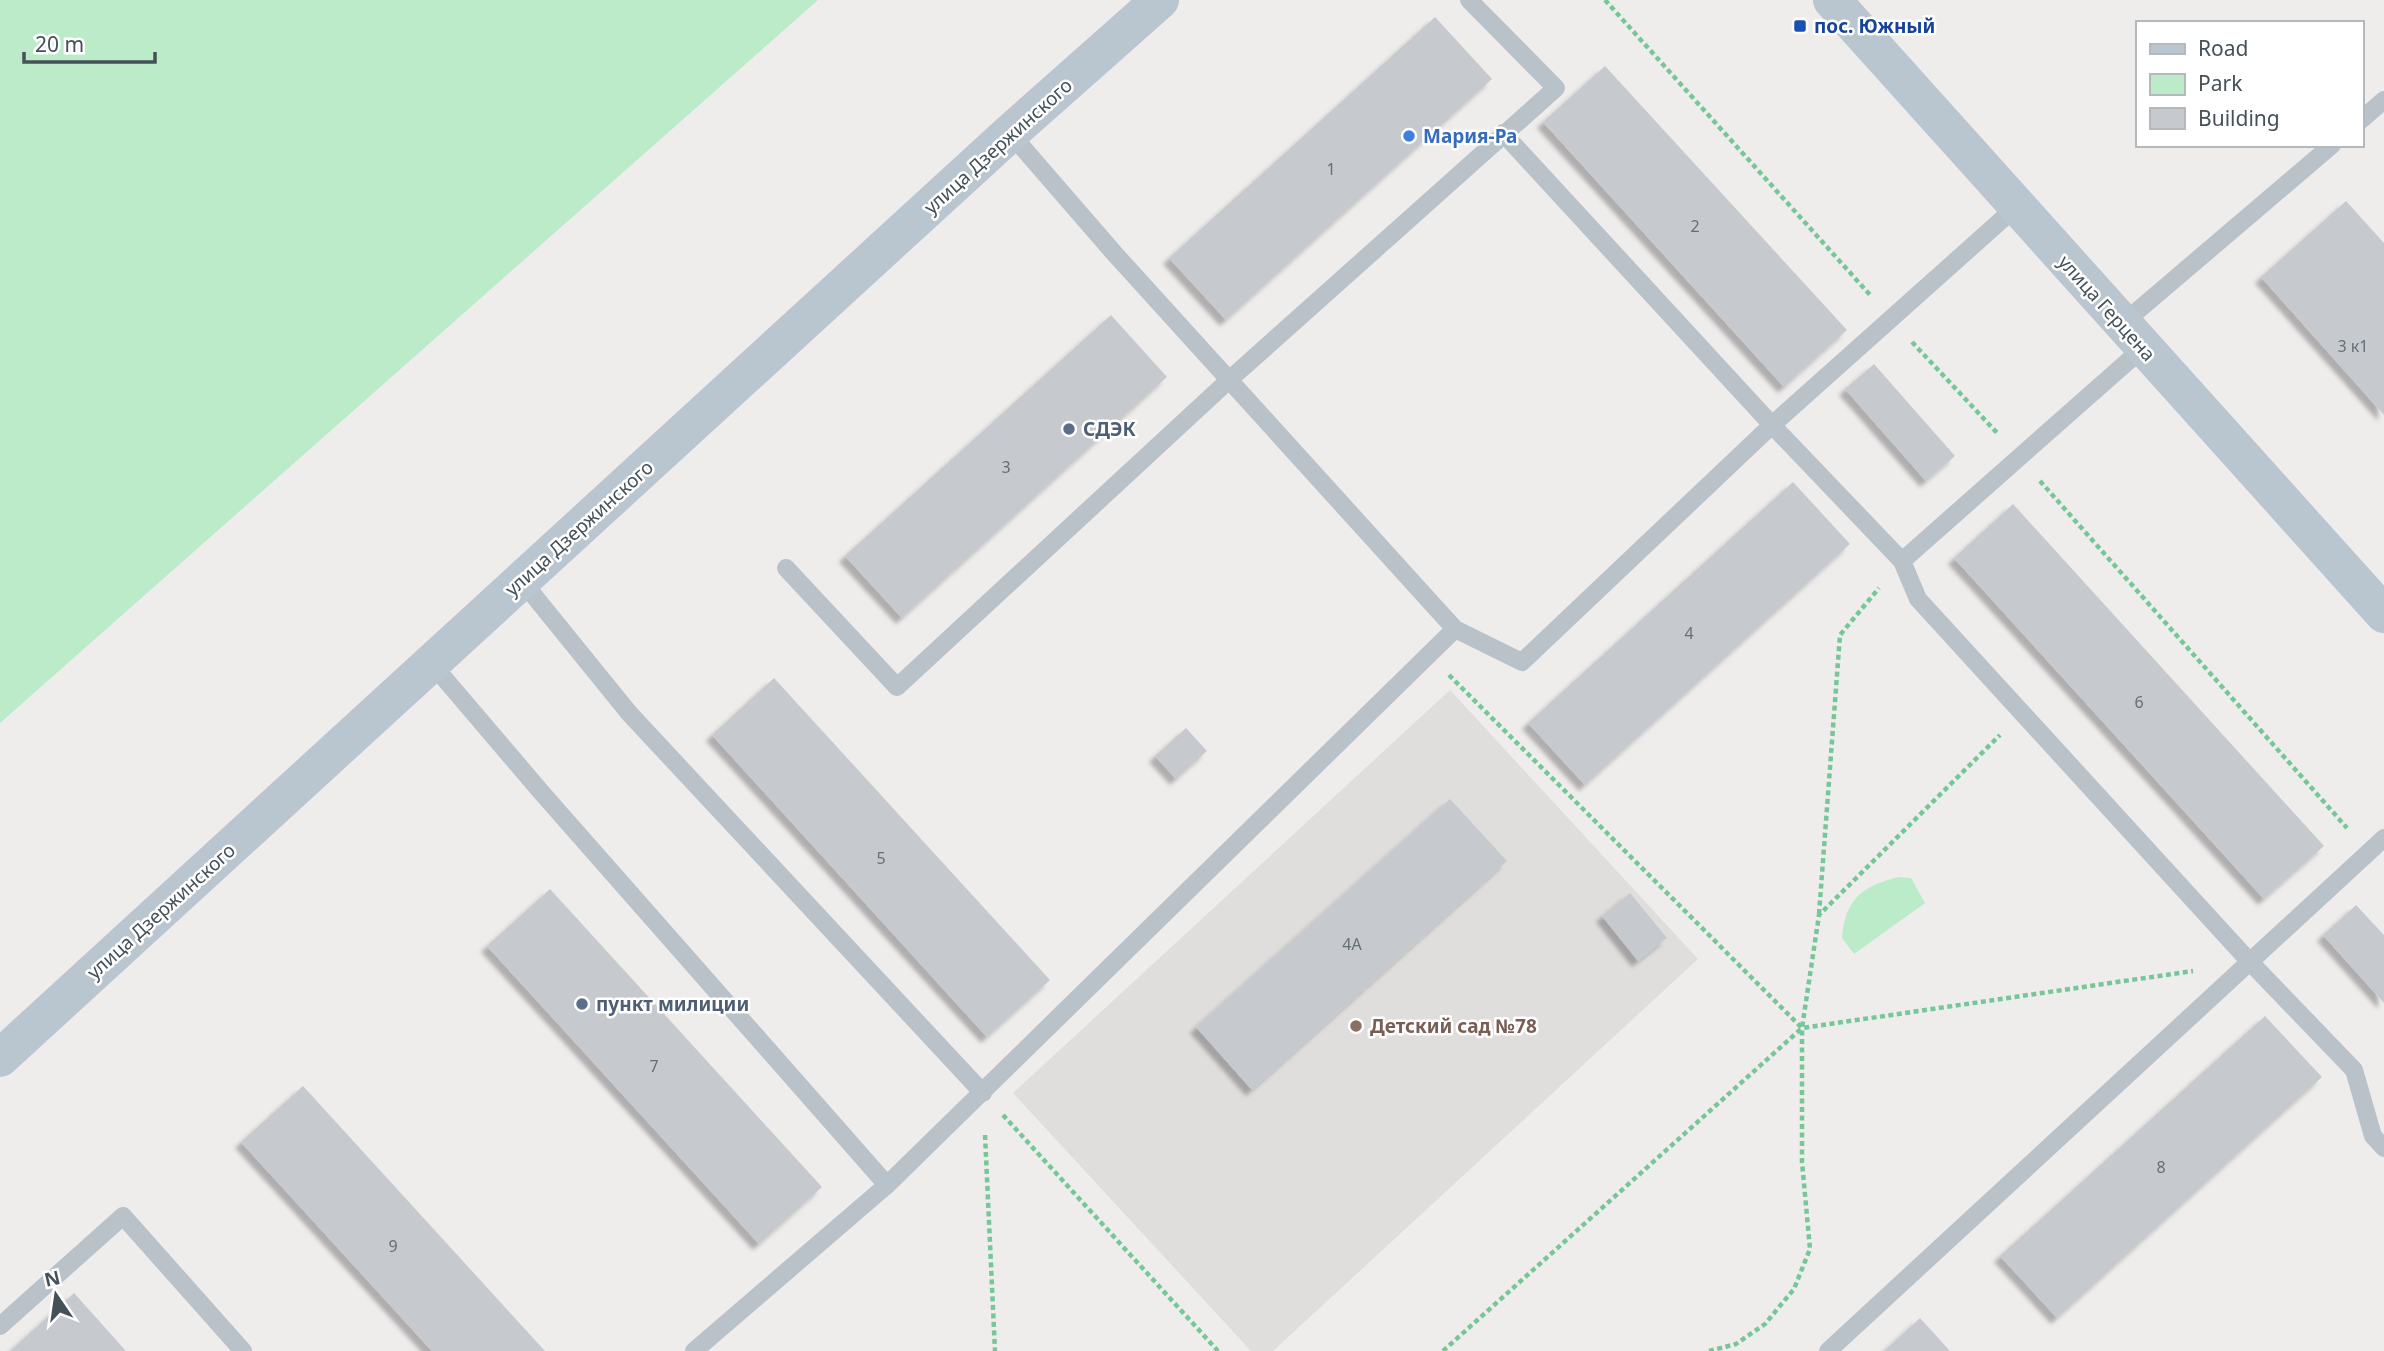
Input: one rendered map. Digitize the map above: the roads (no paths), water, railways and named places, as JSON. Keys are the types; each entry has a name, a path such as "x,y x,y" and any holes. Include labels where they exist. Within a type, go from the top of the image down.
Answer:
{"main road":[{"name":"улица Дзержинского","path":"0,1058 1160,0"},
{"name":"улица Герцена","path":"1832,0 2384,614"}],"lane":[{"path":"786,568 897,687 1229,380 1556,88 1469,0"},
{"path":"2363,118 2384,100"},
{"path":"1010,134 1114,253 1455,629 1522,662 1772,425 2016,207"},
{"path":"1503,134 1772,425 1902,561 1918,599 2250,962 2354,1070 2380,1137"},
{"path":"1902,561 2330,147"},
{"path":"522,581 629,713 983,1093"},
{"path":"694,1351 887,1185 1455,629"},
{"path":"432,664 533,783 887,1185"},
{"path":"1828,1351 2384,838"},
{"path":"0,1326 123,1216 243,1351"}],"place":[{"name":"пос. Южный","path":"1800,26"},
{"name":"Мария-Ра","path":"1409,136"},
{"name":"СДЭК","path":"1069,429"},
{"name":"пункт милиции","path":"582,1004"},
{"name":"Детский сад №78","path":"1356,1026"}]}
